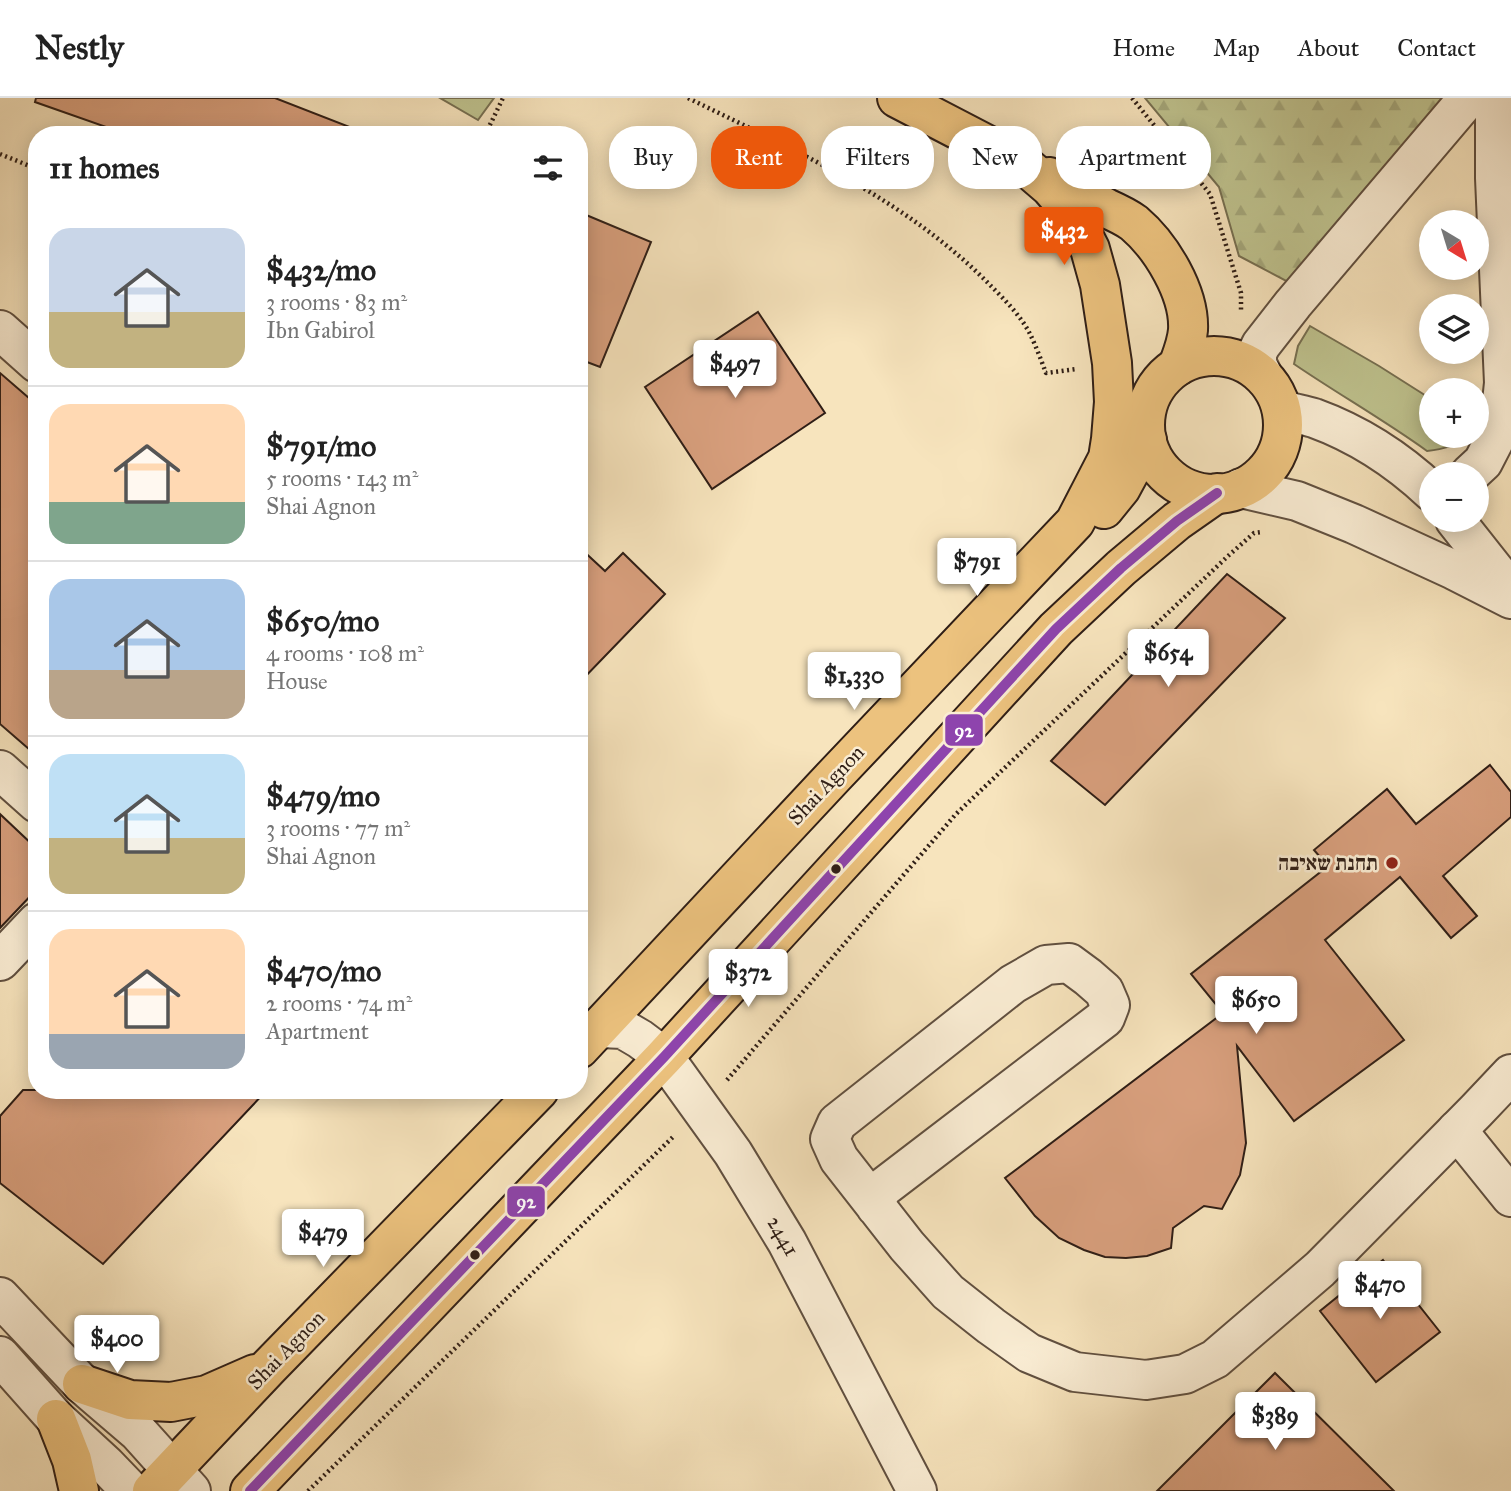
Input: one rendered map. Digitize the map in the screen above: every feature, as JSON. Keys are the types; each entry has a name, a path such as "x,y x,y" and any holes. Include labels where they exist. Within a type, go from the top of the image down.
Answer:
{"main road":[{"path":"897,98 951,126"},
{"path":"1042,173 1132,222 1164,258 1178,284 1188,328 1178,366"},
{"name":"Shai Agnon","path":"590,1038 1076,522 1108,458 1114,402 1112,363 1101,285 1090,249 1068,208 1042,179"},
{"path":"250,1491 664,1057 1056,629 1121,568 1177,522 1229,491 1255,480 1266,470 1281,441 1283,426 1282,410 1275,390 1262,374 1245,363 1229,357 1197,358 1178,366 1161,380 1150,399 1146,419 1147,440 1154,458 1166,474 1181,485 1199,492 1229,491"},
{"path":"834,776 1090,527 1121,488 1147,440"},
{"name":"Shai Agnon","path":"172,1484 269,1367 530,1099"},
{"path":"82,1384 130,1400 171,1402 207,1395 269,1367"},
{"path":"55,1419 72,1460 79,1491"}],"street":[{"path":"1262,374 1257,364 1261,345 1468,98"},
{"path":"1483,462 1499,431 1504,383 1494,98"},
{"path":"0,330 28,355"},
{"path":"1282,410 1314,418 1371,444 1419,480"},
{"path":"1229,491 1297,501 1354,524 1442,581 1511,599"},
{"path":"1464,532 1511,591"},
{"path":"0,770 28,795"},
{"path":"0,961 28,931"},
{"path":"876,1207 880,1190 1105,1018 1110,1005 1104,990 1069,963 1046,965 1013,984 837,1123 830,1139 838,1159 876,1207 907,1246 948,1292 1029,1353 1075,1373 1146,1380 1185,1374 1215,1359 1320,1269 1511,1074"},
{"name":"2441","path":"590,1038 623,1029 664,1057 733,1153 787,1242 917,1491"},
{"path":"1457,1130 1511,1197"},
{"path":"0,1297 82,1384 138,1432 172,1484"},
{"path":"0,1356 55,1419 131,1491"}],"path":[{"path":"489,126 503,98"},
{"path":"688,98 820,163 933,233 970,264 1005,300 1029,332 1046,373 1112,363"},
{"path":"1132,98 1210,194 1241,293"},
{"path":"0,154 28,165"},
{"path":"308,1491 701,1110 956,814 1228,556"}],"green space":[{"path":"440,98 494,98 478,120"},
{"path":"1145,98 1450,98 1292,284 1239,256 1219,187 1211,177 1211,126 1168,126"},
{"path":"1310,326 1419,391 1419,446 1294,364 1298,346"},
{"path":"1422,448 1443,448 1427,451"}],"building":[{"path":"36,98 275,98 347,126 103,126 35,102"},
{"path":"588,216 651,242 600,367 588,362"},
{"path":"758,312 825,413 712,489 645,387"},
{"path":"0,373 28,397 28,748 0,724"},
{"path":"623,553 665,594 588,674 588,555 605,571"},
{"path":"1227,574 1285,618 1105,805 1051,761"},
{"path":"1490,765 1511,792 1511,817 1443,876 1477,916 1451,938 1400,877 1325,940 1404,1040 1294,1121 1237,1046 1246,1143 1240,1175 1222,1209 1204,1206 1173,1228 1171,1248 1147,1256 1105,1257 1059,1238 1035,1216 1005,1178 1223,1013 1191,974 1328,866 1314,850 1387,789 1416,824"},
{"path":"0,814 28,840 28,898 0,928"},
{"path":"23,1090 28,1090 28,1099 259,1099 103,1264 0,1183 0,1116"},
{"path":"1383,1260 1440,1332 1376,1382 1320,1311"},
{"path":"1275,1373 1394,1491 1157,1491"}],"transit line":[{"name":"92","path":"250,1491 664,1057 1056,629 1121,568 1177,521 1217,493"}],"place":[{"name":"תחנת שאיבה","path":"1392,863"}]}
